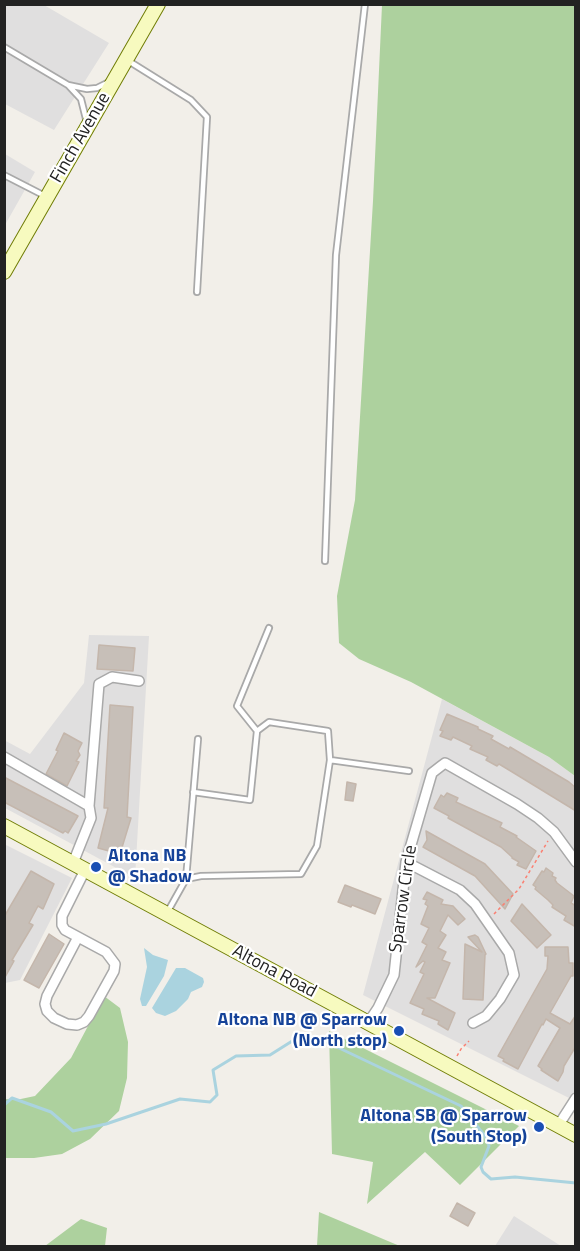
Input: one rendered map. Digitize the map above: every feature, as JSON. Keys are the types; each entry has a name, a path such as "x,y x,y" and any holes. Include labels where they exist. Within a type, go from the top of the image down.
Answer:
{"main road":[{"name":"Finch Avenue","path":"4,272 158,4"},
{"name":"Altona Road","path":"4,826 576,1135"}],"street":[{"path":"78,937 45,1004 47,1011 54,1018 67,1024 77,1025 89,1016 114,971 115,964 106,952 65,930 61,921 79,867 91,818 89,806 99,684 112,676 139,681"},
{"path":"4,757 89,806"},
{"name":"Sparrow Circle","path":"368,1023 394,975 406,862 432,773 445,763 517,804 554,832 576,861"},
{"path":"406,862 460,890 487,920 509,953 514,975 500,999 486,1016 473,1023"},
{"path":"558,1126 576,1098"}],"lane":[{"path":"325,561 336,255 365,4"},
{"path":"4,47 68,85 81,99 87,127"},
{"path":"125,59 191,100 207,117 196,292"},
{"path":"68,85 87,89 97,88 114,79"},
{"path":"4,175 47,197"},
{"path":"193,792 250,800 256,731 237,706 269,627"},
{"path":"186,879 201,876 301,874 317,846 330,760 328,731 269,722 256,731"},
{"path":"166,914 186,879 198,739"},
{"path":"330,760 409,771"}],"path":[{"path":"487,920 519,890 554,832"},
{"path":"451,1068 460,1049 469,1041"}],"shaded area":[{"path":"4,5 44,5 109,43 54,130 5,104"},
{"path":"5,154 35,172 5,225"},
{"path":"89,635 149,636 135,878 5,808 4,740 30,754 84,683"},
{"path":"442,699 549,757 575,776 575,1101 363,995"},
{"path":"4,844 72,878 20,980 5,983"},
{"path":"514,1216 561,1246 495,1246"}],"green space":[{"path":"382,5 575,5 575,776 549,757 411,682 359,659 339,643 337,596 355,500"},
{"path":"104,996 120,1008 128,1042 127,1078 119,1111 90,1139 62,1154 34,1158 5,1158 5,1099 16,1100 35,1096 71,1058"},
{"path":"329,1031 519,1126 460,1185 425,1152 367,1204 373,1162 332,1154"},
{"path":"319,1212 395,1244 400,1246 317,1246"},
{"path":"81,1219 107,1228 105,1246 45,1246"}],"water":[{"path":"144,948 153,955 168,960 164,976 146,1006 142,1006 140,999 147,967"},
{"path":"176,968 185,968 203,978 202,987 191,992 188,999 176,1011 165,1016 156,1013 152,1008"}],"building":[{"path":"99,645 135,648 133,671 97,669"},
{"path":"110,705 133,707 127,817 131,818 120,854 98,848 108,808 104,808"},
{"path":"447,714 478,727 493,736 491,739 509,749 510,747 569,782 576,788 576,811 499,764 497,766 486,760 488,757 470,749 472,746 453,737 451,740 440,736 443,731 440,730"},
{"path":"64,733 82,743 78,751 80,755 76,761 79,762 67,786 46,774"},
{"path":"4,777 78,816 68,833 65,831 63,833 4,802"},
{"path":"347,782 356,784 353,801 345,800"},
{"path":"447,793 458,798 456,802 502,823 500,827 517,836 536,851 526,869 517,865 519,862 501,847 434,808 441,795 444,797"},
{"path":"426,831 485,864 513,894 505,909 475,876 423,847 427,840"},
{"path":"546,868 553,873 552,876 556,878 557,883 574,896 571,903 576,906 576,927 564,920 566,916 552,907 553,905 535,889 533,885"},
{"path":"31,871 54,884 43,909 38,906 29,923 33,925 12,960 14,961 4,979 4,917"},
{"path":"345,885 381,899 375,914 338,902"},
{"path":"427,892 443,900 441,904 453,906 465,919 458,925 448,915 440,931 446,935 438,948 446,952 442,960 450,963 435,998 427,998 455,1013 448,1030 438,1024 439,1021 422,1014 424,1009 410,1003 424,974 420,972 425,962 423,961 416,967 427,945 422,942 429,928 421,924 428,906 425,904 427,900 423,899"},
{"path":"522,904 551,935 537,948 511,921"},
{"path":"49,934 64,944 39,988 24,980"},
{"path":"475,935 486,954 483,1000 463,999 465,944 482,952 468,937"},
{"path":"545,947 568,947 569,963 573,963 573,976 550,1013 570,1024 576,1015 576,1046 558,1081 538,1066 560,1028 546,1019 518,1069 498,1056 547,969 548,956 545,956"},
{"path":"457,1203 475,1213 468,1226 450,1216"}],"waterway":[{"path":"4,1105 12,1098 51,1112 73,1131 106,1124 180,1099 210,1102 217,1095 213,1070 236,1056 270,1055 297,1038 318,1038 461,1106 485,1136 489,1146 481,1167 491,1179 515,1177 576,1183"}],"place":[{"name":"Altona NB @ Shadow","path":"96,867"},
{"name":"Altona NB @ Sparrow (North stop)","path":"399,1031"},
{"name":"Altona SB @ Sparrow (South Stop)","path":"539,1127"}]}
